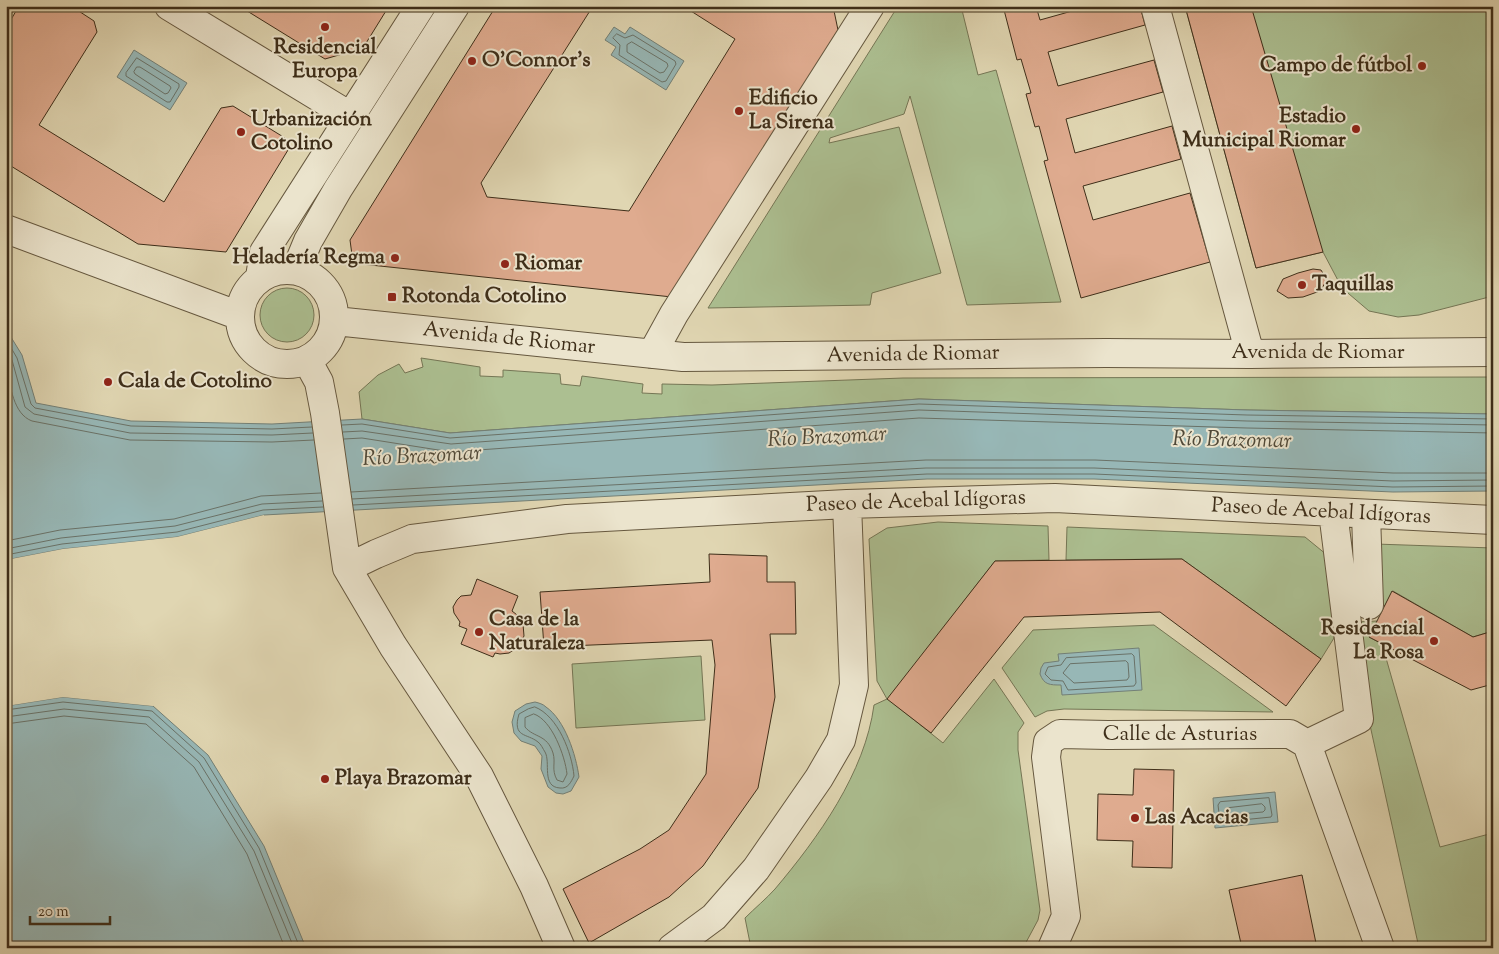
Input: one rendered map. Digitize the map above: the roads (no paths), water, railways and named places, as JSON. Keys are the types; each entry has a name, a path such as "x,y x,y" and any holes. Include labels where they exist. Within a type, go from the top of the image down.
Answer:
{"street":[{"path":"169,6 350,116"},
{"path":"260,277 264,252 421,6"},
{"path":"296,270 308,241 338,189 455,6"},
{"path":"652,354 674,314 870,6"},
{"path":"1155,6 1250,354"},
{"path":"6,229 240,316"},
{"path":"296,270 309,275 321,283 329,294 334,307 334,321 330,337 321,351 308,360 292,364 276,363 261,357 250,346 242,331 240,316 242,301 260,277 278,271 296,270"},
{"name":"Avenida de Riomar","path":"334,321 682,357 1493,352"},
{"path":"308,360 319,382 325,413 347,568 390,642 479,776 534,886 561,948"},
{"name":"Paseo de Acebal Idígoras","path":"347,568 412,539 567,519 847,504 1055,498 1493,520"},
{"path":"672,948 714,917 756,869 819,778 841,740 854,685 847,504"},
{"path":"1333,512 1359,719 1307,744 1380,948"},
{"path":"1366,514 1369,606"},
{"name":"Calle de Asturias","path":"1058,945 1066,916 1046,757 1048,742 1060,734 1290,734 1307,744"}],"water":[{"path":"614,27 625,34 630,27 684,61 666,90 611,55 616,47 605,40"},
{"path":"134,50 187,83 170,110 117,77"},
{"name":"Río Brazomar","path":"6,329 22,355 36,403 131,421 272,424 362,419 450,433 919,399 1247,410 1493,414 1493,491 1393,492 1094,479 927,479 264,515 177,537 63,549 6,560"},
{"path":"1139,648 1142,690 1062,695 1061,685 1048,684 1040,674 1044,663 1059,661 1058,654"},
{"path":"63,697 153,706 208,755 264,846 306,948 6,948 6,706"},
{"path":"535,702 545,706 559,720 572,749 579,777 571,791 563,794 556,793 548,787 541,769 542,756 535,746 521,741 514,733 512,722 515,711 526,704"},
{"path":"1275,792 1278,822 1215,828 1213,798"}],"place":[{"name":"Residencial Europa","path":"325,27"},
{"name":"O'Connor's","path":"472,61"},
{"name":"Campo de fútbol","path":"1422,66"},
{"name":"Edificio La Sirena","path":"739,111"},
{"name":"Estadio Municipal Riomar","path":"1356,129"},
{"name":"Urbanización Cotolino","path":"241,132"},
{"name":"Heladería Regma","path":"395,258"},
{"name":"Riomar","path":"505,264"},
{"name":"Taquillas","path":"1302,285"},
{"name":"Rotonda Cotolino","path":"392,297"},
{"name":"Cala de Cotolino","path":"108,382"},
{"name":"Casa de la Naturaleza","path":"479,632"},
{"name":"Residencial La Rosa","path":"1434,641"},
{"name":"Playa Brazomar","path":"325,779"},
{"name":"Las Acacias","path":"1135,818"}]}
